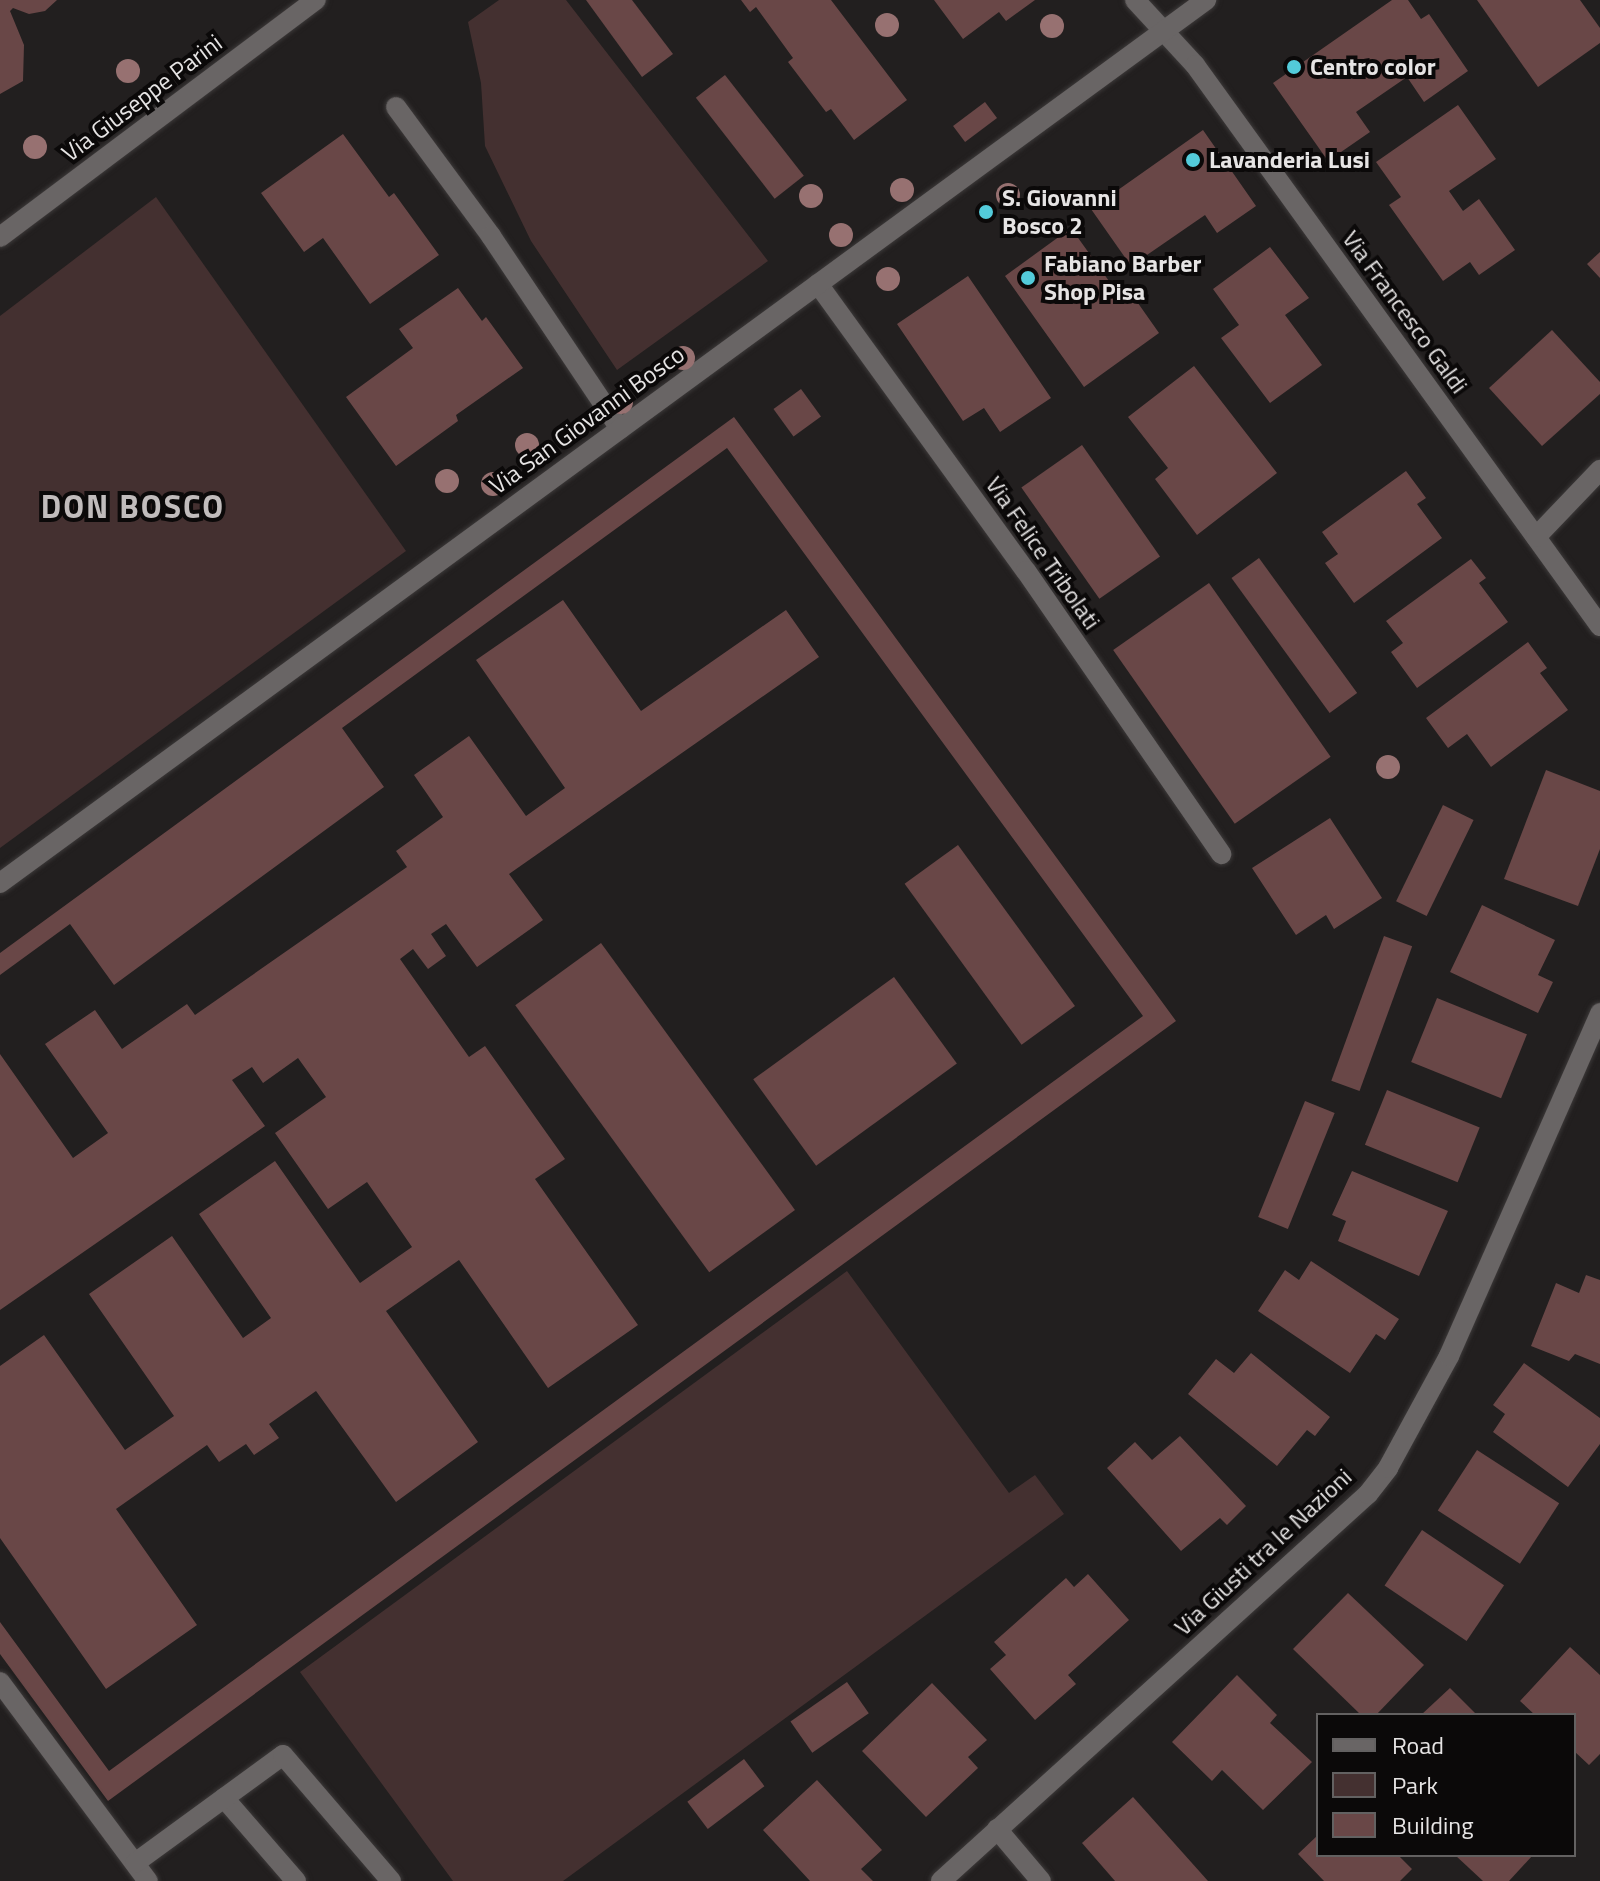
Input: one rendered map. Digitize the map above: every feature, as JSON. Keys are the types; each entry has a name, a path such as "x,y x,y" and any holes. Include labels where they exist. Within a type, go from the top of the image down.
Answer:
{"street":[{"name":"Via Giuseppe Parini","path":"0,237 316,0"},
{"name":"Via Francesco Galdi","path":"1135,0 1195,65 1600,626"},
{"name":"Via San Giovanni Bosco","path":"0,883 1206,0"},
{"path":"396,107 491,236 620,429"},
{"name":"Via Felice Tribolati","path":"818,284 1026,571 1221,854"},
{"path":"1536,537 1600,470"},
{"name":"Via Giusti tra le Nazioni","path":"941,1881 1368,1494 1388,1468 1449,1356 1600,1013"},
{"path":"0,1682 148,1881"},
{"path":"135,1863 283,1755 391,1881"},
{"path":"224,1798 296,1881"},
{"path":"997,1829 1041,1881"}],"green space":[{"path":"499,0 566,0 768,261 617,370 531,241 485,146 481,83 468,22"},
{"path":"156,197 406,551 0,848 0,316"},
{"path":"847,1271 1009,1493 1035,1475 1064,1514 563,1881 453,1881 300,1672"}],"building":[{"path":"0,0 57,0 45,11 29,14 13,8 10,11 24,45 23,81 0,94"},
{"path":"586,0 632,0 673,54 642,77"},
{"path":"741,0 831,0 907,100 854,140 831,109 826,112 788,62 793,58 756,7 750,12"},
{"path":"934,0 1035,0 1006,21 999,12 963,39"},
{"path":"1392,0 1408,0 1421,19 1429,14 1468,71 1424,102 1407,77 1356,112 1370,132 1328,161 1273,83"},
{"path":"1477,0 1580,0 1600,28 1600,43 1538,87"},
{"path":"725,75 804,176 775,199 696,98"},
{"path":"985,102 997,118 965,142 953,126"},
{"path":"1458,105 1496,159 1449,191 1463,211 1479,199 1515,250 1479,275 1470,262 1443,281 1389,205 1401,197 1376,162"},
{"path":"1203,130 1256,206 1217,233 1205,215 1131,266 1091,209"},
{"path":"343,134 389,197 394,193 439,255 370,304 323,238 304,252 261,193"},
{"path":"1071,228 1124,302 1133,296 1159,333 1084,387 1005,276"},
{"path":"1270,247 1309,298 1285,315 1322,365 1270,403 1221,338 1239,325 1213,289"},
{"path":"1600,252 1600,278 1587,264"},
{"path":"968,276 1051,398 1000,432 984,408 963,421 897,324"},
{"path":"458,288 482,321 486,317 523,368 456,415 458,421 396,466 346,397 413,348 399,329"},
{"path":"1552,330 1600,382 1600,394 1542,446 1489,388"},
{"path":"1194,366 1277,473 1197,535 1155,479 1168,468 1128,417"},
{"path":"801,389 821,417 793,436 773,409"},
{"path":"734,417 1176,1021 108,1801 0,1654 0,1622 109,1771 1143,1016 727,448 342,728 384,787 114,985 70,924 0,975 0,953"},
{"path":"1082,445 1160,556 1099,599 1021,487"},
{"path":"1406,471 1426,498 1417,504 1442,538 1354,603 1325,563 1338,554 1322,532"},
{"path":"1259,558 1357,693 1330,713 1231,578"},
{"path":"1471,559 1486,578 1479,583 1508,622 1417,688 1391,652 1403,643 1386,621"},
{"path":"1209,583 1331,757 1235,824 1113,650"},
{"path":"563,600 641,711 786,610 819,657 509,874 543,920 477,967 446,924 431,934 446,956 428,969 413,949 400,959 469,1057 485,1046 565,1159 535,1179 638,1325 548,1388 459,1260 386,1311 478,1442 396,1502 316,1391 269,1424 279,1438 254,1455 246,1444 219,1462 207,1445 116,1509 197,1625 106,1689 0,1538 0,1366 44,1335 125,1450 174,1416 89,1294 172,1236 243,1338 271,1318 199,1214 275,1161 360,1283 412,1247 367,1182 328,1209 275,1133 326,1097 298,1058 263,1083 252,1067 232,1080 265,1126 0,1310 0,1054 73,1158 108,1133 45,1044 95,1010 122,1049 187,1004 195,1015 407,867 396,851 443,817 414,775 469,736 526,816 565,788 476,660"},
{"path":"1528,642 1547,668 1540,673 1568,710 1491,767 1467,734 1448,748 1426,718"},
{"path":"1546,770 1600,791 1600,849 1578,906 1504,879"},
{"path":"1443,805 1474,820 1427,916 1396,901"},
{"path":"1330,818 1382,898 1334,929 1326,915 1296,935 1252,868"},
{"path":"958,845 1075,1006 1022,1045 905,884"},
{"path":"1482,905 1555,940 1538,975 1553,982 1538,1013 1450,972"},
{"path":"1384,936 1412,946 1360,1091 1331,1081"},
{"path":"601,943 795,1210 709,1272 515,1005"},
{"path":"894,977 957,1064 816,1166 753,1079"},
{"path":"1437,998 1527,1034 1501,1098 1411,1062"},
{"path":"1387,1090 1480,1127 1458,1182 1365,1145"},
{"path":"1305,1101 1335,1113 1288,1229 1258,1217"},
{"path":"1352,1171 1448,1211 1419,1276 1338,1241 1346,1221 1332,1215"},
{"path":"1311,1261 1399,1319 1385,1340 1376,1334 1350,1373 1258,1311 1285,1270 1299,1280"},
{"path":"1586,1275 1600,1280 1600,1364 1575,1354 1569,1361 1531,1346 1556,1283 1579,1293"},
{"path":"1251,1353 1330,1417 1315,1436 1307,1430 1277,1466 1188,1394 1216,1359 1234,1373"},
{"path":"1524,1363 1600,1418 1600,1444 1568,1487 1493,1432 1505,1414 1493,1405"},
{"path":"1180,1436 1246,1506 1227,1525 1220,1518 1181,1551 1107,1468 1135,1442 1152,1460"},
{"path":"1477,1450 1559,1503 1520,1564 1438,1510"},
{"path":"1422,1530 1504,1585 1467,1641 1385,1586"},
{"path":"1088,1574 1129,1620 1068,1675 1076,1684 1035,1720 990,1669 1006,1655 994,1642 1066,1578 1074,1587"},
{"path":"1348,1593 1424,1665 1378,1713 1359,1713 1293,1649"},
{"path":"1570,1647 1600,1675 1600,1754 1589,1765 1576,1753 1576,1713 1533,1713 1520,1701"},
{"path":"1237,1675 1277,1715 1270,1723 1312,1762 1263,1810 1222,1770 1212,1781 1172,1742"},
{"path":"847,1682 869,1713 812,1753 790,1722"},
{"path":"932,1683 987,1740 968,1757 978,1768 926,1817 862,1751"},
{"path":"1450,1688 1475,1713 1423,1713"},
{"path":"744,1759 764,1786 708,1829 687,1802"},
{"path":"817,1780 882,1850 861,1869 873,1881 810,1881 763,1830"},
{"path":"1133,1797 1208,1881 1115,1881 1082,1843"},
{"path":"1316,1837 1316,1857 1400,1857 1412,1869 1400,1881 1324,1881 1298,1854"},
{"path":"1457,1857 1531,1857 1509,1881 1483,1881"}],"place":[{"name":"Centro color","path":"1294,67"},
{"name":"Lavanderia Lusi","path":"1193,160"},
{"name":"S. Giovanni Bosco 2","path":"986,212"},
{"name":"Fabiano Barber Shop Pisa","path":"1028,278"}],"district":[{"name":"DON BOSCO","path":"133,506"}]}
